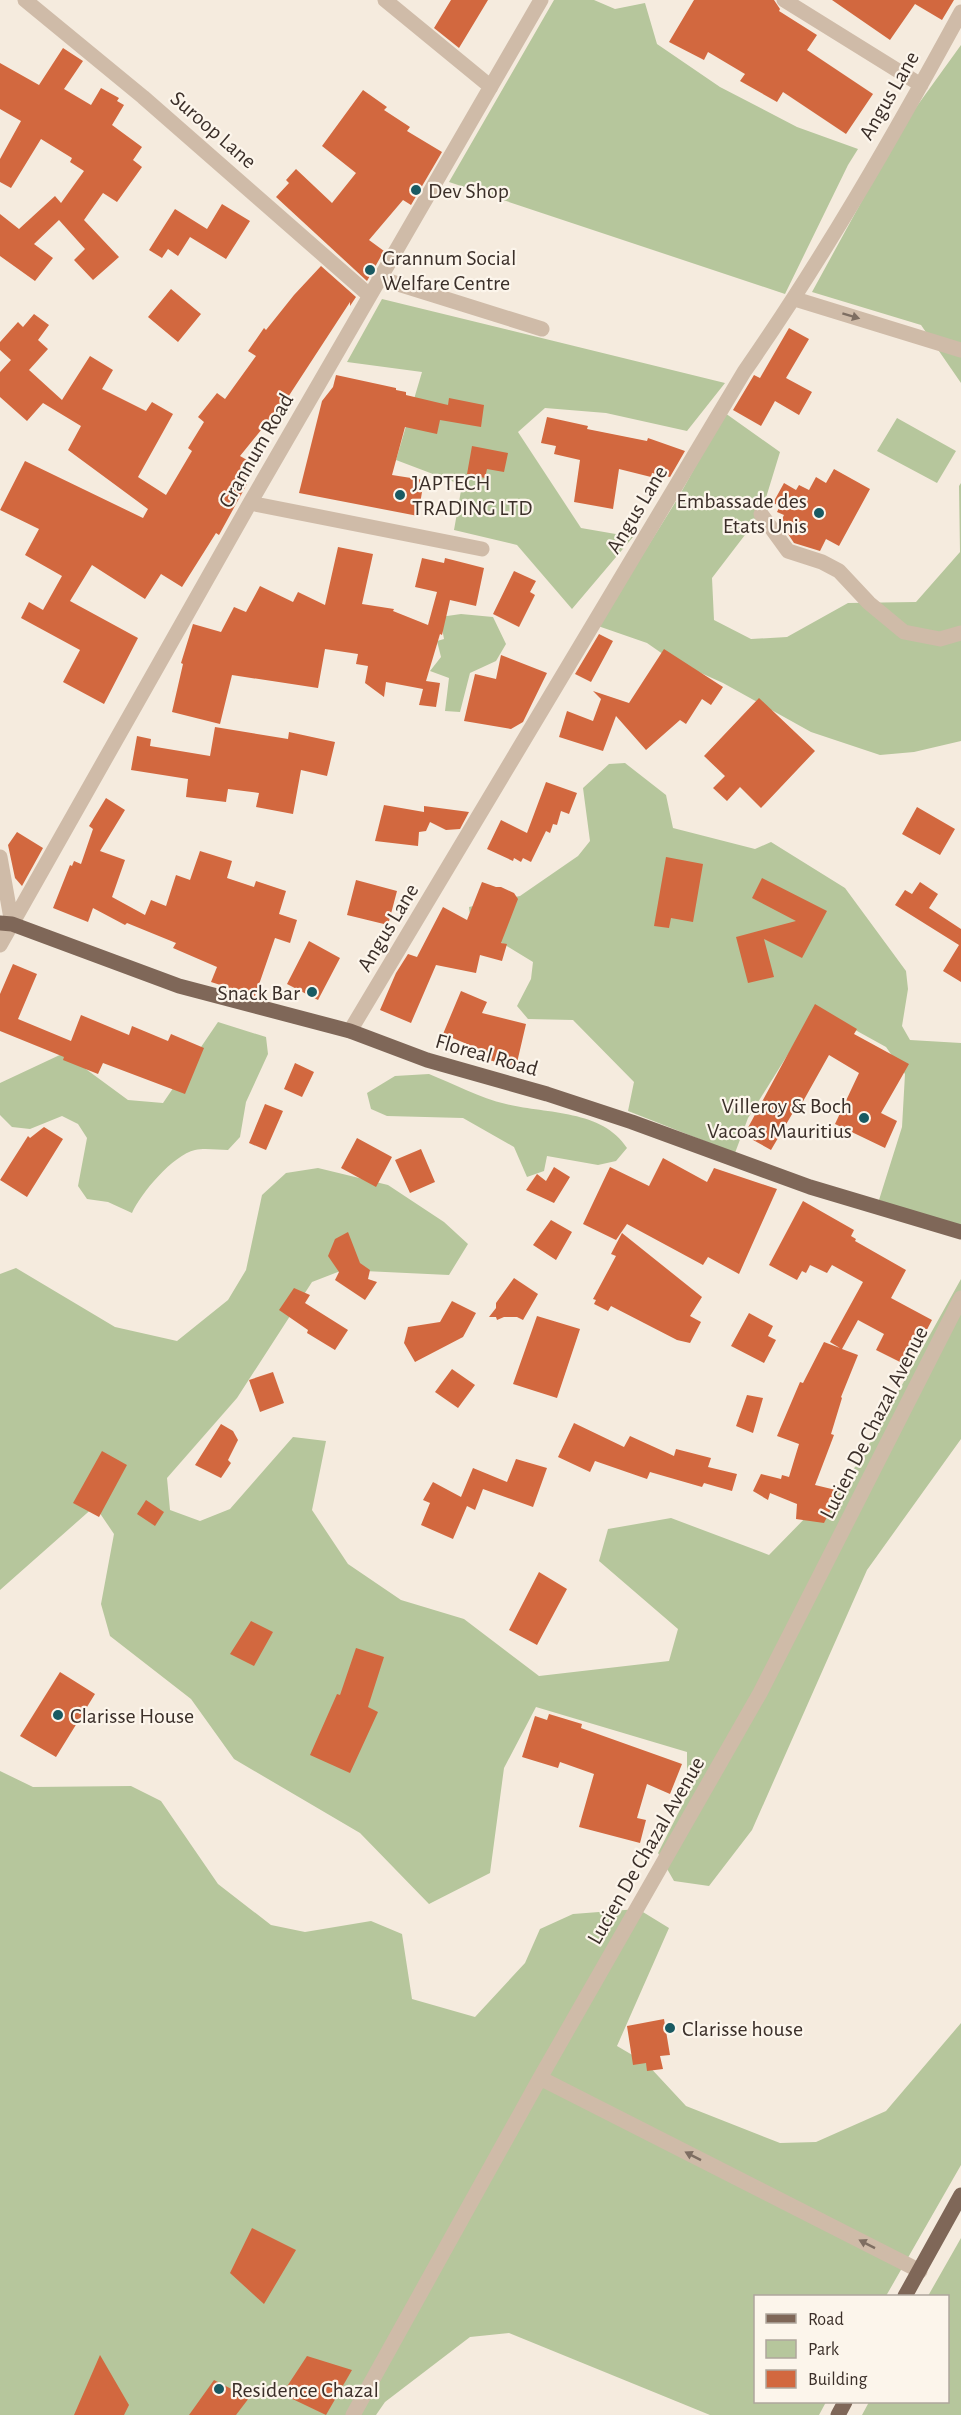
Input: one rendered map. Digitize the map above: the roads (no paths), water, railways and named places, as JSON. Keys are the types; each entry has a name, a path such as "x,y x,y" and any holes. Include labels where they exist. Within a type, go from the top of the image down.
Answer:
{"main road":[{"name":"Floreal Road","path":"6,923 179,986 350,1032 427,1060 547,1094 632,1122 810,1187 961,1232"},
{"path":"906,2295 961,2195"}],"street":[{"name":"Suroop Lane","path":"25,0 142,97 369,295"},
{"path":"385,0 491,87"},
{"name":"Grannum Road","path":"0,945 6,923 541,0"},
{"path":"784,0 921,85"},
{"name":"Angus Lane","path":"350,1032 744,372 795,299 921,85 961,12"},
{"path":"379,278 542,329"},
{"path":"795,299 961,350"},
{"path":"250,503 482,549"},
{"path":"761,514 788,551 822,562 839,571 869,603 904,632 940,639 961,633"},
{"path":"0,857 6,923"},
{"name":"Lucien De Chazal Avenue","path":"353,2415 540,2078 760,1693 961,1298"},
{"path":"540,2078 920,2271"}],"place":[{"name":"Dev Shop","path":"416,190"},
{"name":"Grannum Social Welfare Centre","path":"370,270"},
{"name":"JAPTECH TRADING LTD","path":"400,495"},
{"name":"Embassade des Etats Unis","path":"819,513"},
{"name":"Snack Bar","path":"312,992"},
{"name":"Villeroy & Boch Vacoas Mauritius","path":"864,1118"},
{"name":"Clarisse House","path":"58,1715"},
{"name":"Clarisse house","path":"670,2028"},
{"name":"Residence Chazal","path":"219,2389"}]}
